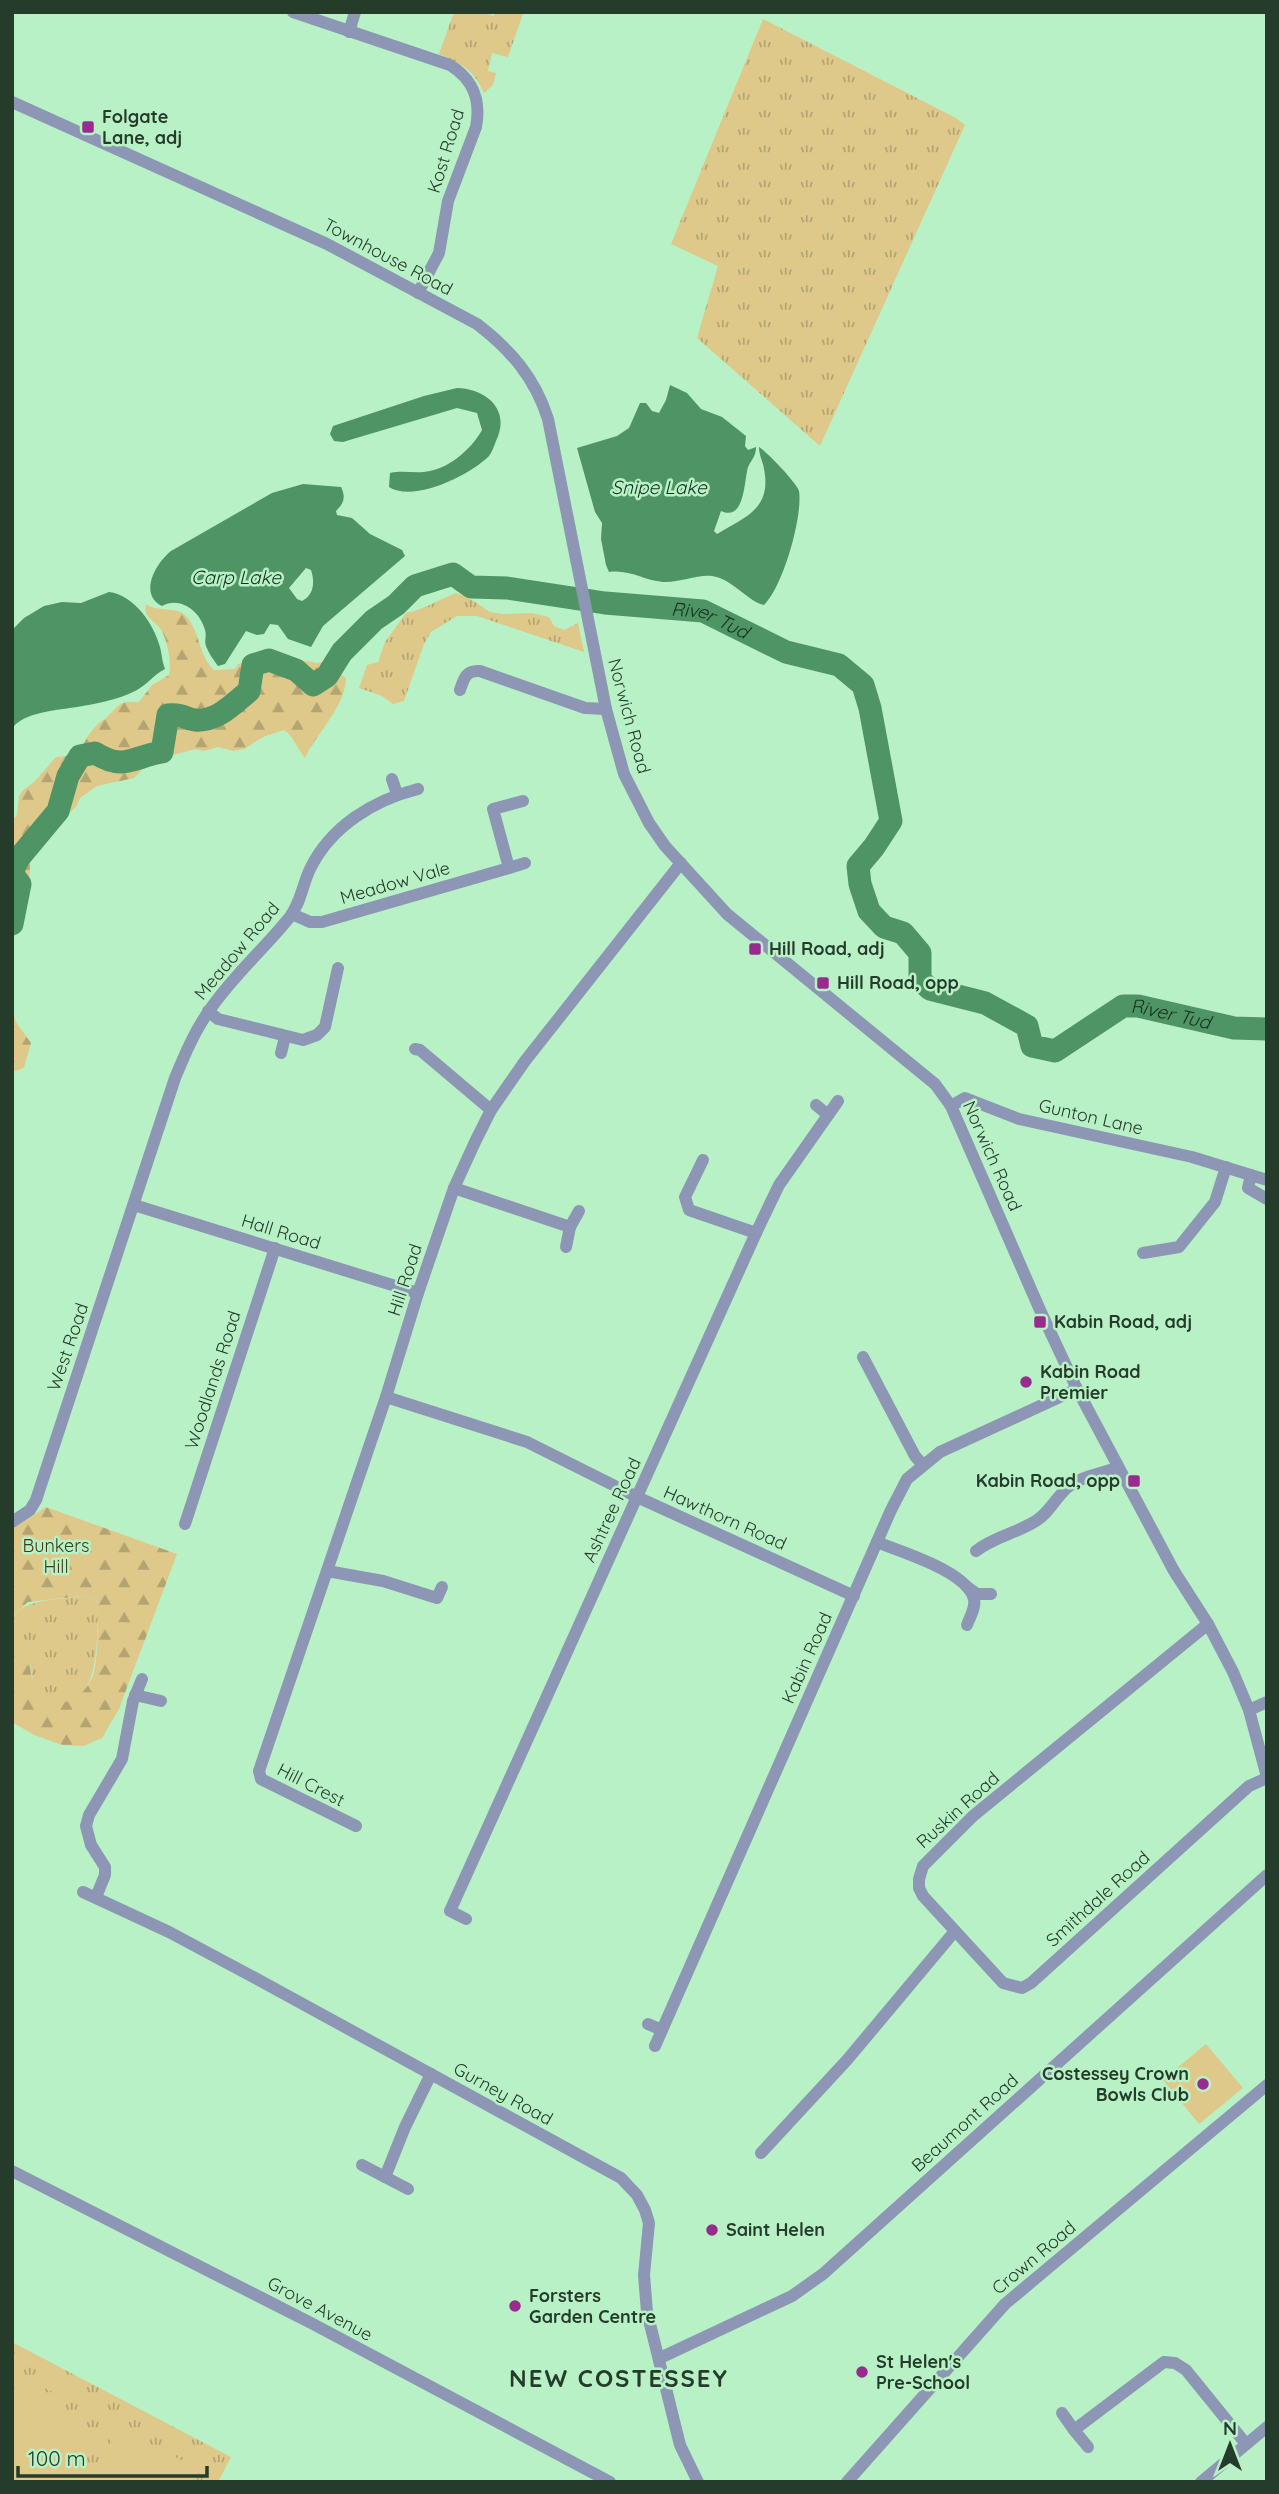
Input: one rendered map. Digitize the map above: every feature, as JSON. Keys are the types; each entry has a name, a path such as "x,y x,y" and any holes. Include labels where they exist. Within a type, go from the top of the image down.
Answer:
{"street":[{"name":"Kost Road","path":"293,12 450,65 467,78 476,93 478,116 448,201 439,253 418,293"},
{"path":"349,32 355,12"},
{"name":"Townhouse Road","path":"12,102 327,244 477,324 497,339 517,359 535,386 545,410 554,442 581,590"},
{"name":"Norwich Road","path":"581,590 606,709 624,774 649,823 665,846 727,914 935,1084 951,1106 1077,1389 1174,1571 1208,1624 1233,1672 1249,1710 1267,1778"},
{"path":"460,690 465,675 472,670 480,671 584,708 606,709"},
{"path":"392,779 397,794"},
{"name":"Meadow Road","path":"134,1205 188,1044 208,1012 292,914 301,899 309,870 327,842 356,815 397,794 418,789"},
{"path":"489,794 509,868"},
{"path":"493,809 523,801"},
{"name":"Meadow Vale","path":"292,914 310,922 322,922 525,863"},
{"name":"Hill Road","path":"261,1779 259,1770 262,1760 454,1188 491,1110 525,1061 681,863"},
{"path":"208,1012 218,1018 303,1040 317,1035 325,1027 338,968"},
{"path":"281,1053 285,1037"},
{"path":"415,1049 420,1050 491,1110"},
{"name":"Gunton Lane","path":"951,1106 965,1098 1019,1119 1192,1157 1267,1180"},
{"name":"Ashtree Road","path":"466,1919 450,1910 756,1233 779,1185 838,1101"},
{"path":"816,1105 828,1115"},
{"path":"703,1160 685,1197 689,1210 756,1233"},
{"path":"1143,1253 1179,1247 1215,1202 1226,1167"},
{"path":"1251,1174 1248,1188 1267,1199"},
{"path":"454,1188 570,1227"},
{"name":"Hall Road","path":"134,1205 418,1293"},
{"name":"West Road","path":"12,1522 30,1510 36,1500 134,1205"},
{"path":"566,1247 570,1227 579,1211"},
{"name":"Woodlands Road","path":"185,1524 275,1248"},
{"path":"863,1357 915,1456 922,1464"},
{"name":"Kabin Road","path":"655,2046 907,1479 922,1464 940,1452 1077,1389"},
{"name":"Hawthorn Road","path":"386,1397 527,1442 637,1497 854,1596"},
{"path":"976,1551 989,1541 1043,1517 1066,1488 1081,1479 1118,1467"},
{"path":"877,1542 941,1569 977,1594 991,1594"},
{"path":"327,1571 383,1581 437,1598 442,1587"},
{"path":"967,1586 974,1598 967,1625"},
{"name":"Ruskin Road","path":"955,1931 919,1888 923,1866 973,1816 1208,1624"},
{"path":"96,1897 105,1875 105,1867 91,1845 86,1826 89,1815 122,1759 135,1695 142,1679"},
{"path":"135,1695 161,1701"},
{"path":"1249,1710 1267,1702"},
{"path":"248,1756 262,1760"},
{"name":"Smithdale Road","path":"955,1931 1003,1983 1022,1988 1031,1983 1249,1786 1267,1778"},
{"name":"Hill Crest","path":"261,1779 348,1827"},
{"name":"Beaumont Road","path":"660,2358 792,2295 823,2274 1267,1875"},
{"name":"Gurney Road","path":"83,1892 180,1938 621,2178 637,2194 649,2223 644,2275 648,2312 680,2445 698,2482"},
{"path":"761,2153 847,2060 955,1931"},
{"path":"648,2024 662,2030"},
{"path":"385,2177 430,2074"},
{"name":"Crown Road","path":"847,2482 1005,2304 1267,2085"},
{"path":"362,2165 408,2189"},
{"name":"Grove Avenue","path":"12,2171 289,2312 610,2482"},
{"path":"1074,2430 1164,2362 1175,2363 1186,2370 1246,2444"},
{"path":"1062,2413 1088,2447"},
{"path":"1201,2482 1267,2427"}],"green space":[{"path":"454,12 481,12 494,16 496,12 523,14 508,57 492,53 488,71 496,73 493,85 484,93 476,78 466,68 439,54"},
{"path":"763,19 965,125 820,446 697,338 718,266 671,244"},
{"path":"456,593 490,612 532,613 549,617 554,626 564,630 578,623 584,652 477,616 457,616 431,632 424,644 404,701 393,704 382,696 359,688 367,665 378,662 385,642 406,613"},
{"path":"146,604 183,613 195,630 205,658 214,670 235,669 238,664 248,661 250,656 256,654 271,660 323,662 346,678 341,700 305,758 284,730 263,737 244,749 195,749 162,758 134,778 97,786 80,798 76,807 65,817 41,825 29,839 27,902 12,917 12,820 17,815 22,791 34,782 56,757 78,751 98,724 117,707 127,702 139,702 152,685 169,675 165,638 160,628 147,615"},
{"path":"12,1007 16,1022 31,1043 24,1068 12,1072"},
{"name":"Bunkers Hill","path":"46,1507 177,1554 119,1709 102,1738 84,1746 62,1745 34,1735 12,1722 12,1634 28,1650 32,1677 39,1690 54,1701 71,1700 79,1695 92,1678 95,1664 98,1616 96,1599 83,1596 28,1602 15,1614 12,1627 12,1529"},
{"path":"83,1596 96,1599 98,1609 91,1678 85,1690 76,1698 65,1702 52,1701 43,1696 36,1686 27,1651 14,1639 12,1625 15,1615 34,1603"},
{"name":"Costessey Crown Bowls Club","path":"1206,2044 1243,2088 1199,2124 1163,2080"},
{"path":"12,2342 231,2457 218,2482 12,2482"},
{"path":"49,2371 64,2379 56,2394 41,2386"},
{"path":"12,2390 99,2435 75,2482 12,2482"},
{"path":"118,2427 200,2470 194,2482 90,2482"}],"water":[{"name":"Snipe Lake","path":"670,385 687,393 701,409 722,417 746,436 745,446 748,450 756,447 748,467 739,506 729,513 721,511 714,531 717,534 746,517 760,503 765,483 759,447 781,467 799,491 798,517 790,551 778,583 764,605 712,576 663,582 623,572 609,572 606,565 601,539 602,523 595,512 577,448 617,436 629,428 640,403 646,403 652,411 659,413"},
{"path":"457,388 478,392 493,403 498,411 500,430 489,456 469,471 441,485 412,492 400,491 389,487 390,473 430,471 453,461 467,450 482,430 477,413 457,408 343,442 334,441 330,434 333,426"},
{"name":"Carp Lake","path":"303,484 341,487 343,500 336,511 337,515 352,518 370,534 402,550 405,556 323,626 311,647 288,639 278,625 270,624 264,634 257,635 246,631 225,664 218,666 206,646 205,630 199,617 182,604 169,603 162,606 155,601 151,594 152,578 171,551 272,493","holes":["306,568 311,570 312,588 302,601 297,599 289,588"]},
{"path":"109,592 127,599 148,620 157,638 165,669 128,694 99,703 32,715 12,729 12,630 24,618 44,606 62,602 81,603"}],"waterway":[{"name":"River Tud","path":"12,873 18,859 58,811 68,776 80,756 95,753 121,762 162,752 168,715 195,720 218,715 249,691 253,665 269,660 296,670 313,685 327,676 342,652 374,620 396,605 415,586 453,574 471,587 507,588 605,603 703,611 786,652 839,665 863,685 870,708 891,821 858,866 860,884 869,911 884,927 903,933 920,953 920,980 930,989 985,1003 1027,1026 1032,1046 1055,1051 1123,1006 1138,1006 1234,1028 1267,1029"},
{"name":"River Tud","path":"12,874 20,884 12,924"}],"place":[{"name":"Folgate Lane, adj","path":"88,127"},
{"name":"Hill Road, adj","path":"755,949"},
{"name":"Hill Road, opp","path":"823,983"},
{"name":"Kabin Road, adj","path":"1040,1322"},
{"name":"Kabin Road Premier","path":"1026,1382"},
{"name":"Kabin Road, opp","path":"1134,1481"},
{"name":"Costessey Crown Bowls Club","path":"1203,2084"},
{"name":"Saint Helen","path":"712,2230"},
{"name":"Forsters Garden Centre","path":"515,2306"},
{"name":"St Helen's Pre-School","path":"862,2372"}],"district":[{"name":"NEW COSTESSEY","path":"619,2379"}]}
